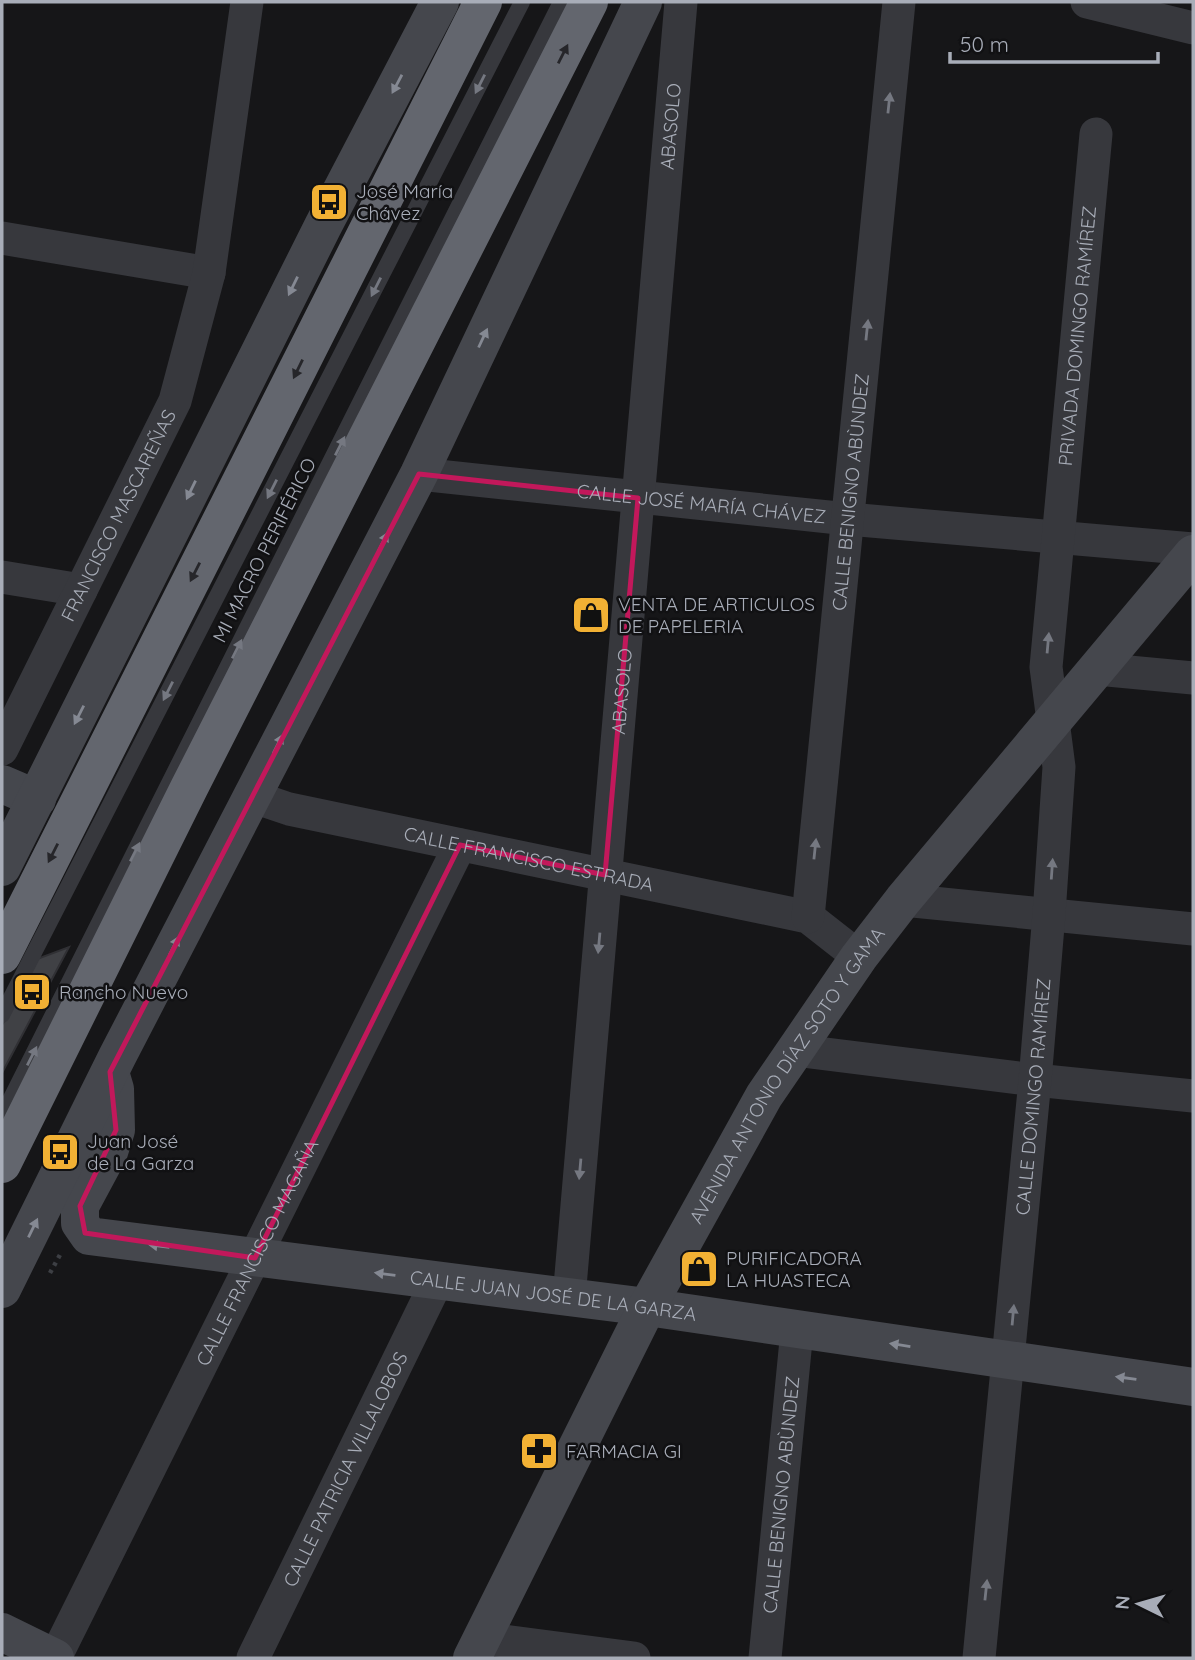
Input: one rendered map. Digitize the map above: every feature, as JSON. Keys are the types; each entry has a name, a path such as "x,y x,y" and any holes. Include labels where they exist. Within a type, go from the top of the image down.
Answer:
{"highway":[{"path":"2,955 483,2"},
{"path":"2,1164 189,788 589,2"}],"street":[{"name":"FRANCISCO MASCAREÑAS","path":"2,749 175,401 209,273 247,2"},
{"path":"2,867 323,226 440,2"},
{"path":"2,1289 251,796 419,474 643,2"},
{"name":"ABASOLO","path":"569,1298 681,2"},
{"name":"CALLE BENIGNO ABÙNDEZ","path":"808,916 899,2"},
{"path":"1087,2 1177,17"},
{"name":"PRIVADA DOMINGO RAMÍREZ","path":"1058,537 1096,134"},
{"path":"323,226 410,145"},
{"path":"2,238 209,273"},
{"name":"CALLE JOSÉ MARÍA CHÁVEZ","path":"419,474 848,519 1193,549"},
{"name":"CALLE DOMINGO RAMÍREZ","path":"979,1658 1049,914 1059,767 1046,667 1058,537"},
{"name":"AVENIDA ANTONIO DÍAZ SOTO Y GAMA","path":"477,1648 647,1307 764,1096 794,1050 903,900 1193,555"},
{"path":"2,577 81,590"},
{"path":"1097,669 1193,678"},
{"path":"2,784 37,799"},
{"name":"CALLE FRANCISCO ESTRADA","path":"251,796 289,809 808,916"},
{"name":"CALLE FRANCISCO MAGAÑA","path":"55,1658 460,845"},
{"path":"903,900 1193,929"},
{"path":"808,916 859,957"},
{"path":"794,1050 1035,1080 1193,1096"},
{"name":"CALLE JUAN JOSÉ DE LA GARZA","path":"110,1072 115,1089 116,1130 109,1152 80,1206 80,1223 85,1233 100,1239 647,1307 1193,1387"},
{"name":"CALLE PATRICIA VILLALOBOS","path":"253,1658 437,1281"},
{"name":"CALLE BENIGNO ABÙNDEZ","path":"765,1658 797,1330"},
{"path":"2,1632 55,1658"},
{"path":"477,1648 634,1658"}],"lane":[{"name":"MI MACRO PERIFÉRICO","path":"2,1015 522,2"},
{"name":"MI MACRO PERIFÉRICO","path":"2,1116 561,2"}],"highlighted area":[{"path":"419,474 638,498 605,875 460,845 255,1258 85,1233 80,1206 116,1130 110,1072"}],"building":[{"name":"Rancho Nuevo","path":"69,947 2,1073 2,1025 37,959"}],"place":[{"name":"José María Chávez","path":"329,202"},
{"name":"VENTA DE ARTICULOS DE PAPELERIA","path":"591,615"},
{"name":"Rancho Nuevo","path":"32,992"},
{"name":"Juan José de La Garza","path":"60,1152"},
{"name":"PURIFICADORA LA HUASTECA","path":"699,1269"},
{"name":"FARMACIA GI","path":"539,1451"}]}
